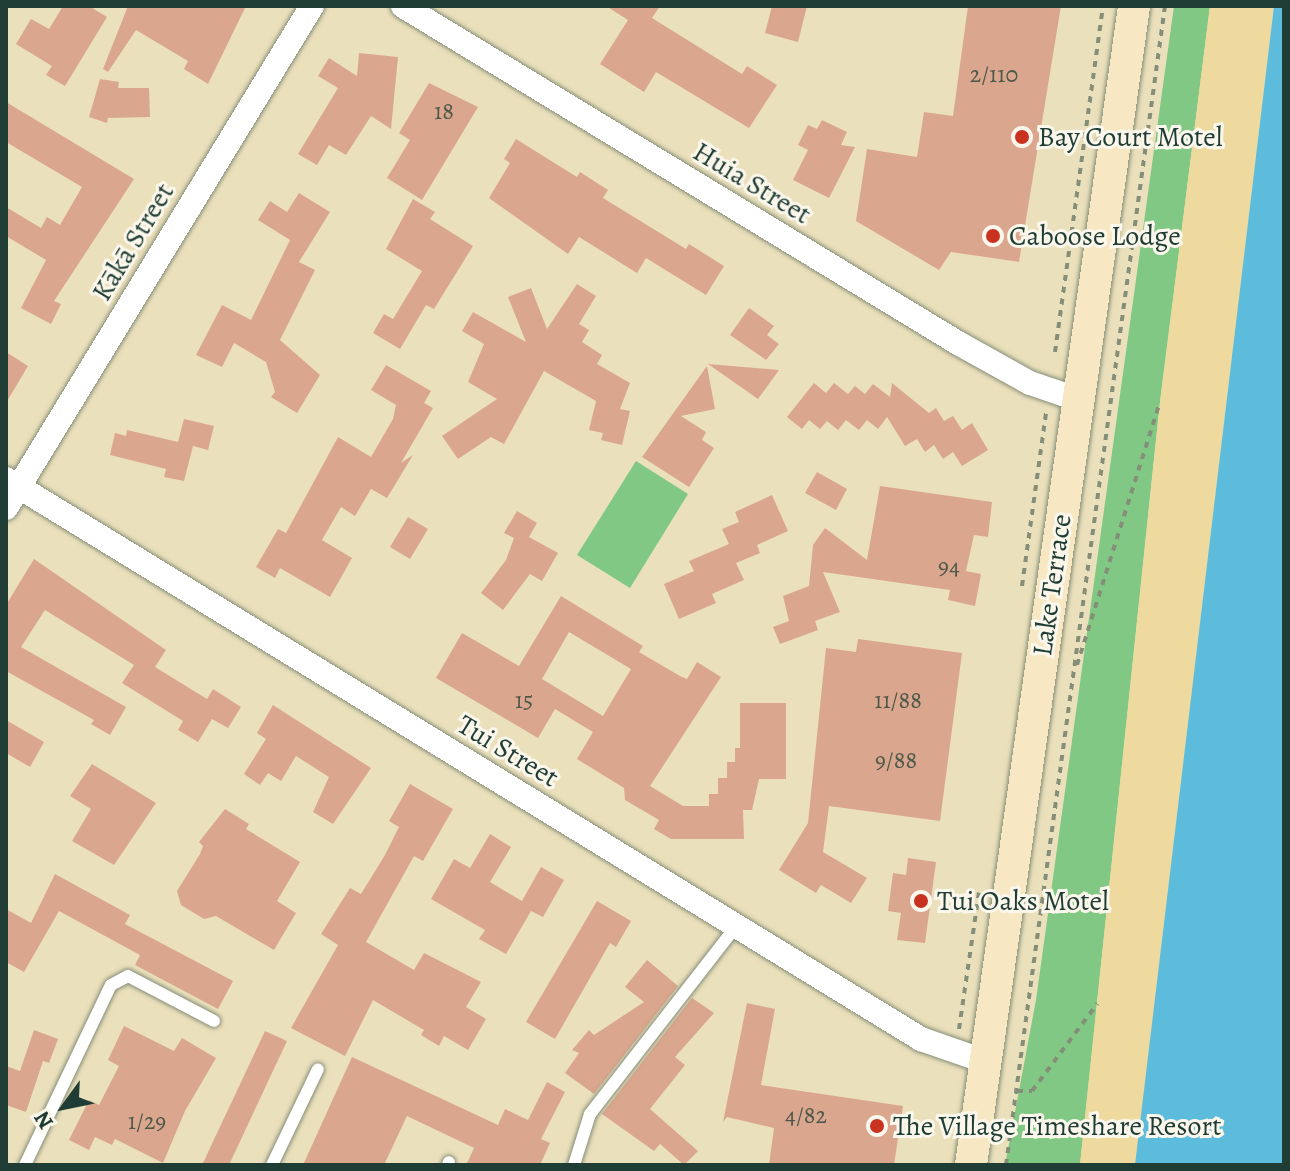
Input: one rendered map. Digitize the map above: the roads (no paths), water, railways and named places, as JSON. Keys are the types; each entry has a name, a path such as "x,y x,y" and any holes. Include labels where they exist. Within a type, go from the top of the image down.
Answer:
{"main road":[{"name":"Lake Terrace","path":"971,1165 1134,6"}],"street":[{"name":"Kākā Street","path":"6,508 12,483 312,6"},
{"name":"Huia Street","path":"403,6 958,343 1030,383 1077,399"},
{"name":"Tui Street","path":"12,483 921,1039 984,1061"}],"lane":[{"path":"574,1165 590,1114 737,925"},
{"path":"25,1165 111,985 128,976 214,1021"},
{"path":"272,1165 318,1069"}],"water":[{"path":"1274,6 1284,6 1284,1165 1135,1165"}],"place":[{"name":"Bay Court Motel","path":"1022,137"},
{"name":"Caboose Lodge","path":"993,236"},
{"name":"Tui Oaks Motel","path":"921,901"},
{"name":"The Village Timeshare Resort","path":"877,1126"}]}
